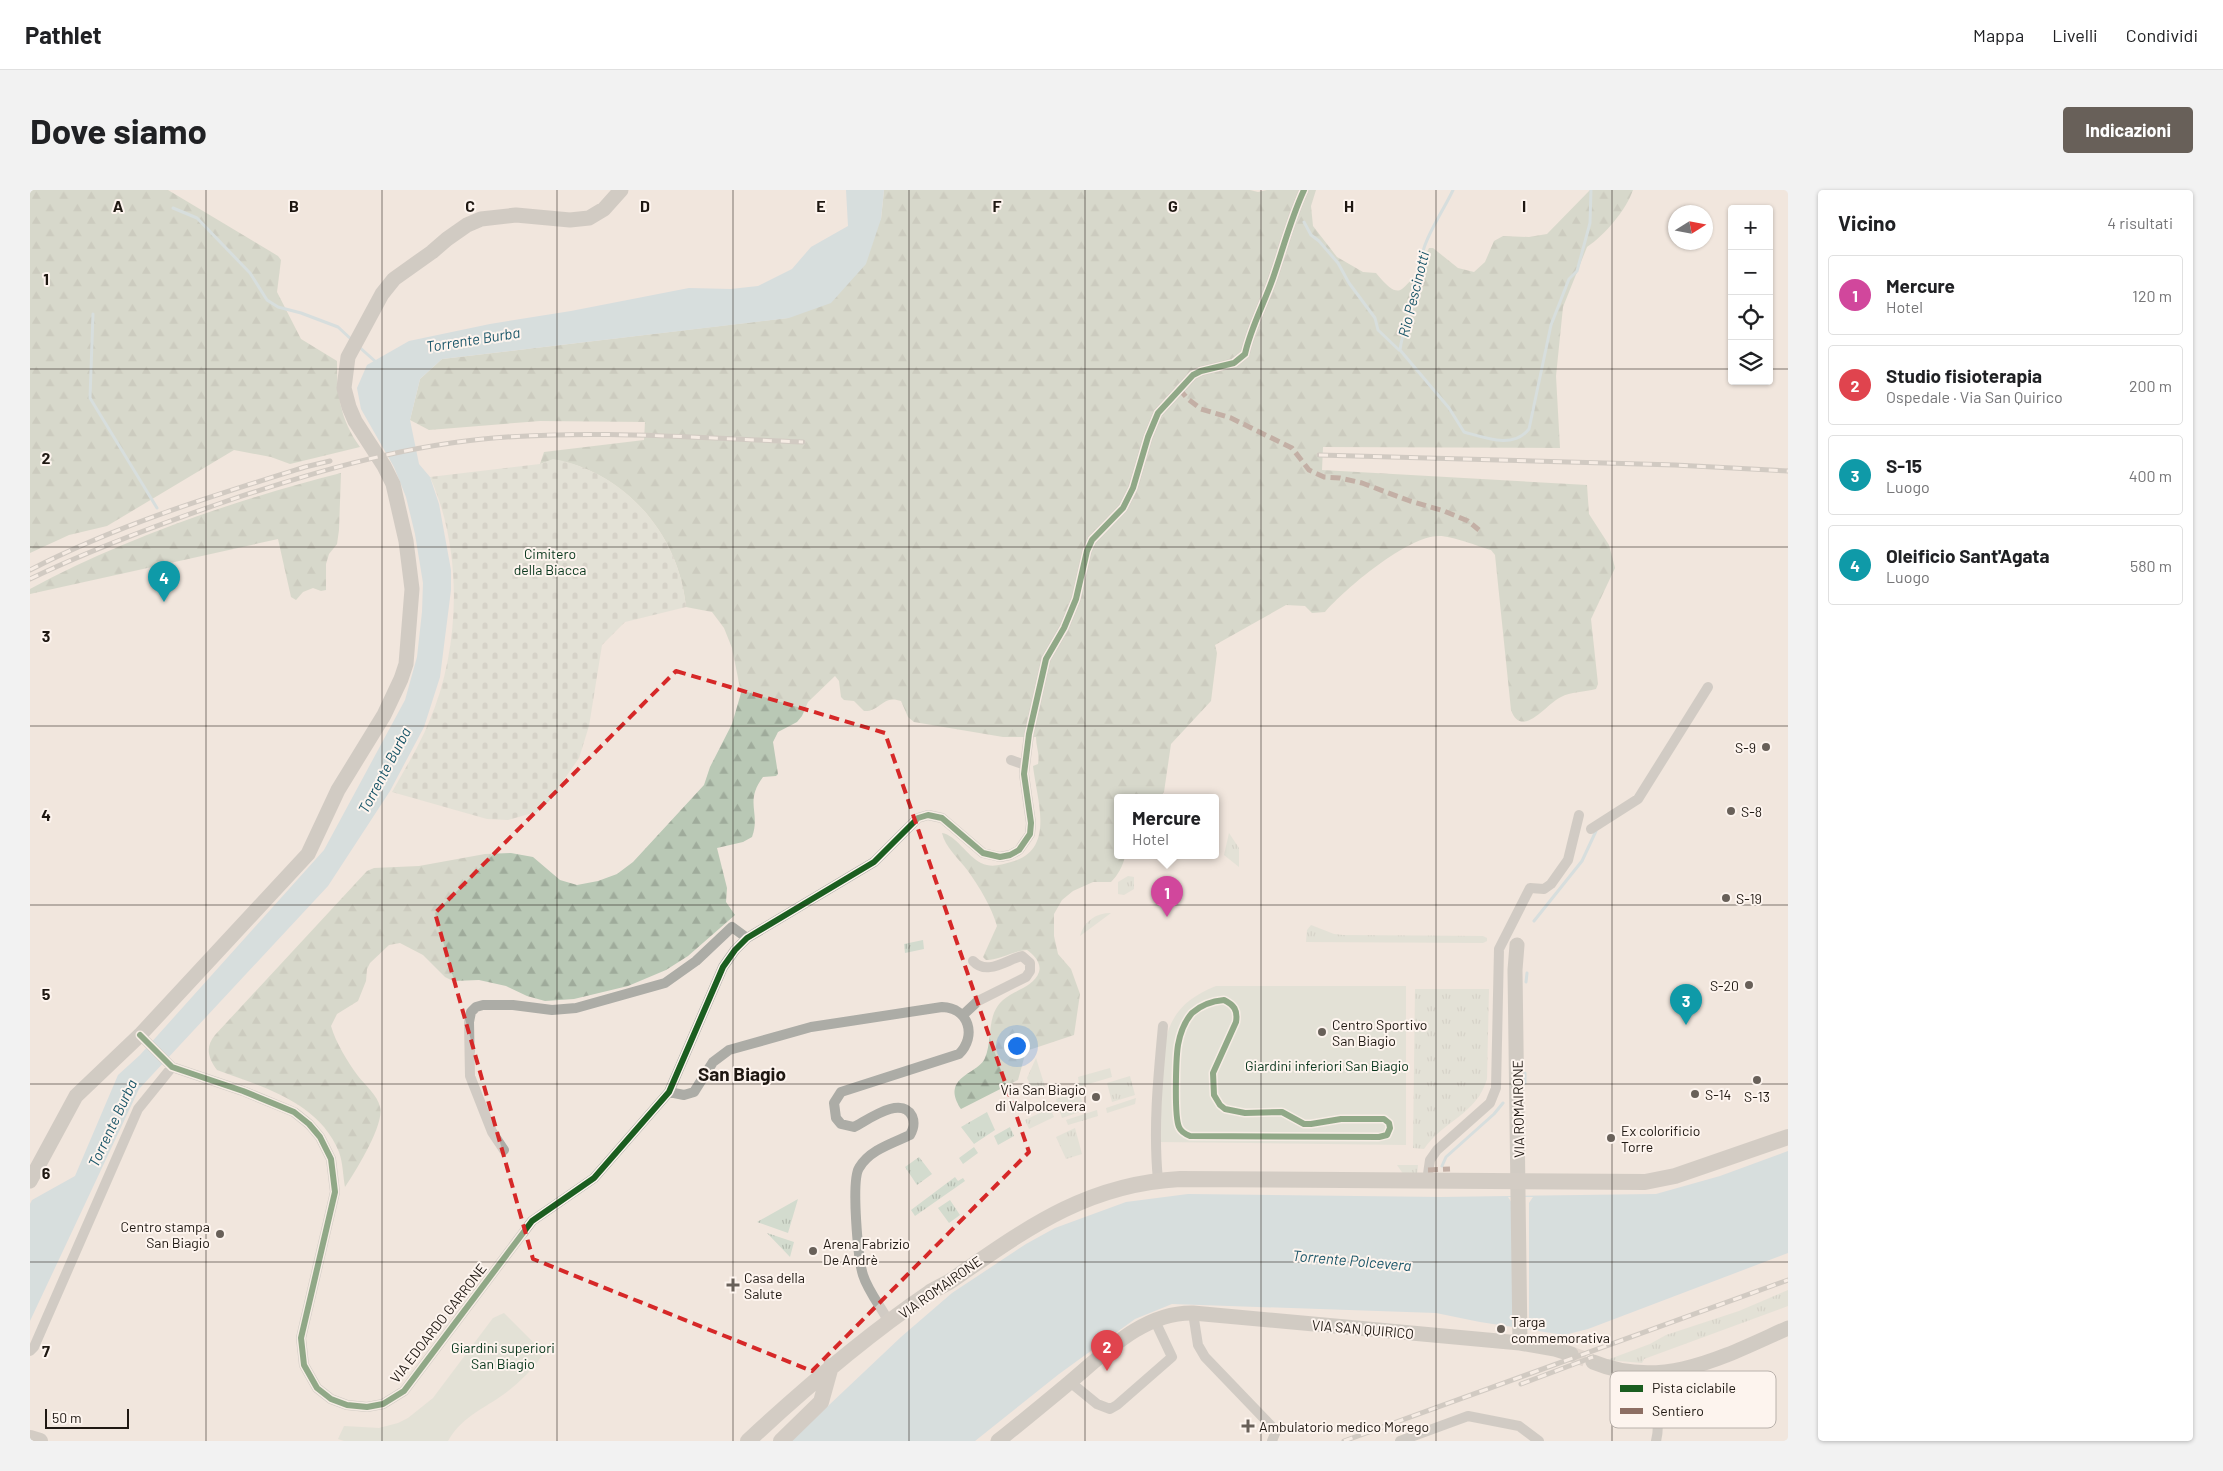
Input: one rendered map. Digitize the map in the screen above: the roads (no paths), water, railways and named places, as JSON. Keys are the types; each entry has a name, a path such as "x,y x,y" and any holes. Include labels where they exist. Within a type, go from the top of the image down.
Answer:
{"main road":[{"path":"30,1180 76,1096 143,1038 308,854 338,790 390,705 403,672 407,654 412,589 406,541 393,484 384,466 355,421 348,407 344,388 348,357 365,322 382,294 394,279 468,225 480,220 516,215 570,220 589,218 604,209 621,190"},
{"name":"VIA ROMAIRONE","path":"748,1441 831,1366 889,1322 1003,1243 1042,1220 1080,1201 1120,1188 1158,1180 1427,1181 1519,1189 1515,970 1517,945"},
{"path":"1520,1336 1519,1189 1660,1180 1788,1137"},
{"name":"VIA SAN QUIRICO","path":"998,1441 1126,1336 1155,1321 1178,1314 1193,1313 1520,1336 1571,1354"},
{"path":"1662,1371 1705,1364 1788,1328"},
{"path":"1593,1362 1616,1371"},
{"path":"781,1441 821,1402 831,1366"}],"street":[{"path":"889,1322 863,1274 854,1198 855,1177 859,1168 871,1154 910,1135 913,1129 913,1118 906,1109 897,1107 854,1127 847,1126 836,1118 834,1103 841,1092 959,1054 965,1048 970,1036 967,1021 963,1015 953,1008 942,1007 811,1027 726,1052 714,1062 694,1092 684,1095 669,1092 723,967 735,950 748,938 874,862 918,818 928,814 942,818 983,853 991,856 1010,855 1019,850 1030,834 1031,823 1024,774 1030,734 1046,659 1064,628 1076,598 1087,551 1092,540 1123,508 1133,488 1148,437 1158,413 1194,375 1209,368 1234,363 1245,354 1249,337 1270,284 1294,212 1304,190"},
{"path":"1590,829 1638,799 1708,687"},
{"path":"1011,760 1025,765"},
{"name":"VIA ROMAIRONE","path":"1427,1181 1430,1160 1436,1150 1490,1103 1496,1088 1498,1068 1499,949 1530,888 1544,889 1552,884 1568,860 1579,815"},
{"path":"504,1150 492,1132 470,1076 469,1022 471,1012 476,1007 483,1005 513,1005 552,1010 576,1008 598,1003 665,983 696,961 732,927 748,938"},
{"path":"963,1015 978,1002 1026,977 1030,971 1030,962 1022,956 994,967 981,967 973,961"},
{"path":"1158,1180 1155,1146 1157,1091 1163,1026"},
{"path":"30,1351 34,1347 138,1109 170,1065 143,1038"},
{"name":"VIA EDOARDO GARRONE","path":"170,1065 294,1112 309,1124 324,1144 334,1169 335,1192 301,1338 301,1356 308,1375 323,1394 338,1402 358,1407 383,1404 404,1391 532,1221 594,1178 669,1092"},
{"path":"1193,1313 1200,1349 1216,1370 1276,1431 1272,1441"},
{"path":"1070,1382 1097,1404 1106,1409 1114,1408 1172,1358 1155,1321"},
{"path":"1403,1440 1468,1416 1520,1426 1539,1441"},
{"path":"1656,1441 1660,1428"}],"water":[{"name":"Torrente Burba","path":"846,190 884,190 881,219 866,264 831,303 789,318 442,359 420,379 410,420 419,464 430,477 439,504 451,570 451,590 440,677 424,727 390,791 328,886 139,1089 30,1321 30,1204 32,1200 75,1176 118,1075 140,1055 324,850 405,700 417,657 423,583 415,534 406,497 394,467 361,409 357,388 367,365 409,341 490,324 571,311 689,288 731,289 758,286 792,269 811,247 848,226"},
{"name":"Torrente Polcevera","path":"1788,1151 1788,1253 1588,1329 1564,1335 1436,1313 1172,1304 1135,1319 1059,1374 975,1441 791,1441 901,1337 952,1293 1026,1244 1055,1228 1126,1202 1188,1194 1441,1197 1656,1194 1720,1176"}],"waterway":[{"name":"Rio Pescinotti","path":"1453,190 1425,245 1414,302 1400,350 1449,408 1464,432 1499,440 1515,439 1529,429 1551,325 1569,279 1577,271 1590,223 1591,190"},
{"path":"173,208 197,218 250,273 267,300 278,307 301,313 338,327 352,340"},
{"path":"1304,222 1311,235 1319,241 1338,263 1349,283 1375,318 1378,330 1399,350"},
{"path":"93,314 90,398 157,508"},
{"path":"358,346 376,362"},
{"name":"Rio Pescinotti","path":"1534,921 1582,861 1596,831"},
{"name":"Rio Pescinotti","path":"1526,982 1527,973"},
{"name":"Rio Pescinotti","path":"1525,1073 1525,1083"},
{"name":"Rio Pescinotti","path":"1442,1166 1446,1157 1494,1114 1503,1103"}],"tunnel":[{"path":"1571,1354 1593,1362"}],"railway":[{"path":"30,579 127,537 227,501 322,471 385,455 450,443 523,436 603,434 803,442"},
{"path":"1319,455 1675,465 1788,471"},
{"path":"30,570 97,539 165,512 305,467 330,461"},
{"path":"1344,1441 1788,1280"},
{"path":"1521,1384 1593,1357"}],"place":[{"name":"Oleificio Sant'Agata","path":"164,602"},
{"name":"S-9","path":"1766,747"},
{"name":"S-8","path":"1731,811"},
{"name":"S-19","path":"1726,898"},
{"name":"Mercure","path":"1167,917"},
{"name":"S-20","path":"1749,985"},
{"name":"S-15","path":"1686,1025"},
{"name":"Centro Sportivo San Biagio","path":"1322,1032"},
{"name":"S-13","path":"1757,1080"},
{"name":"S-14","path":"1695,1094"},
{"name":"Via San Biagio di Valpolcevera","path":"1096,1097"},
{"name":"Ex colorificio Torre","path":"1611,1138"},
{"name":"Centro stampa San Biagio","path":"220,1234"},
{"name":"Arena Fabrizio De Andrè","path":"813,1251"},
{"name":"Casa della Salute","path":"733,1285"},
{"name":"Targa commemorativa","path":"1501,1329"},
{"name":"Studio fisioterapia","path":"1107,1371"},
{"name":"Ambulatorio medico Morego","path":"1248,1426"}],"district":[{"name":"San Biagio","path":"742,1073"}],"park label":[{"name":"Cimitero della Biacca","path":"550,562"},
{"name":"Giardini inferiori San Biagio","path":"1327,1065"},
{"name":"Giardini superiori San Biagio","path":"503,1356"}]}
